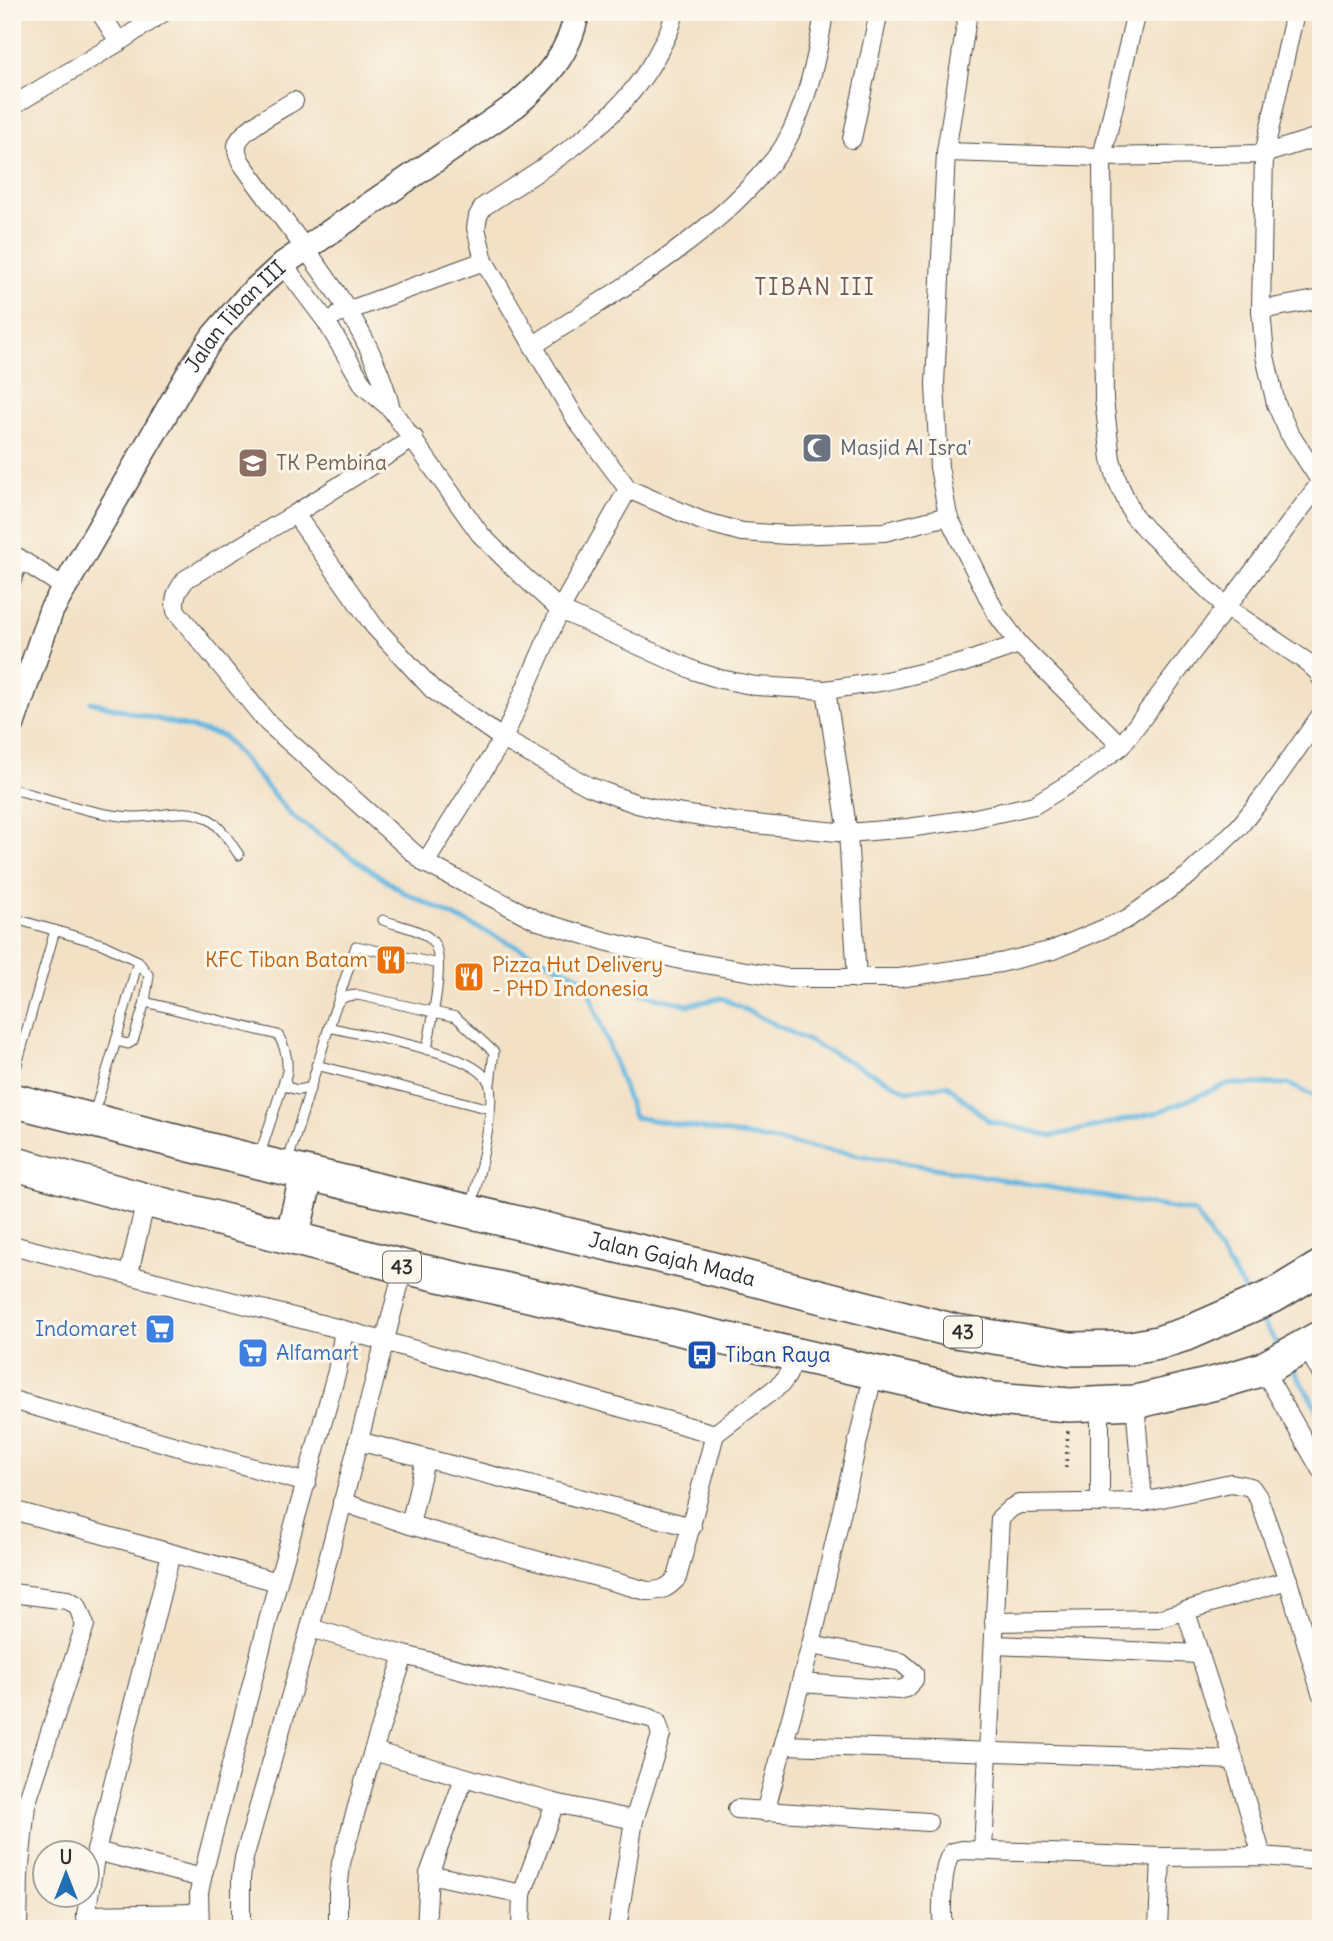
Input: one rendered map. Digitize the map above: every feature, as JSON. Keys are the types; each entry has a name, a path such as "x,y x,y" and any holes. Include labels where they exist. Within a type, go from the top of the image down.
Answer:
{"highway":[{"name":"Jalan Gajah Mada","path":"12,1100 283,1168 694,1264 955,1331 1016,1342 1071,1349 1131,1348 1157,1343 1186,1334 1275,1295 1321,1267"},
{"name":"43","path":"12,1163 404,1267 994,1399 1085,1405 1135,1402 1220,1382 1298,1356"},
{"path":"283,1168 292,1237"}],"street":[{"path":"100,12 119,42"},
{"path":"12,106 164,12"},
{"name":"Jalan Tiban III","path":"12,726 51,611 193,366 214,335 247,296 284,264 516,105 540,85 563,53 574,28 577,12"},
{"path":"674,12 673,23 651,67 618,107 585,140 483,208 476,228 484,261 577,421 628,489 702,521 742,532 788,536 884,532 948,516"},
{"path":"533,346 685,245 739,200 774,160 785,144 814,69 824,12"},
{"path":"852,139 879,12"},
{"path":"968,12 946,152 935,384 939,467 948,516 996,612 1019,644 1121,746"},
{"path":"1136,12 1102,157 1104,400 1107,437 1116,480 1133,515 1146,530 1227,608 1307,662 1321,678"},
{"path":"295,514 349,594 408,665 433,690 503,739 588,786 637,804 670,812 848,833 971,819 1034,805 1080,777 1121,746 1321,482 1289,433 1276,404 1265,356 1261,310 1264,154 1295,12"},
{"path":"294,101 254,125 240,138 237,145 241,163 347,309 381,373 391,409"},
{"path":"946,152 1102,157 1264,154 1321,136"},
{"path":"326,321 347,309 484,261"},
{"path":"284,264 326,321 363,386 391,409 414,438 480,534 560,610 663,657 720,679 756,686 826,690 926,673 1019,644"},
{"path":"1261,310 1321,299"},
{"path":"414,438 186,579 174,600 176,611 267,722 425,863 538,921 681,960 787,978 899,978 1000,963 1054,950 1127,919 1189,875 1239,827 1321,715"},
{"path":"425,863 503,739 560,610 628,489"},
{"path":"12,580 16,556 64,587"},
{"path":"826,690 848,833 857,979"},
{"path":"129,1273 146,1200"},
{"path":"12,1245 344,1330 715,1434"},
{"path":"241,1929 241,1878 244,1858 310,1628 404,1267"},
{"path":"86,1922 200,1921 202,1878 278,1582 337,1371 344,1330"},
{"path":"342,1502 410,1525 647,1591 660,1591 669,1587 677,1578 715,1434 780,1384 787,1376 797,1354"},
{"path":"1298,1356 1321,1470"},
{"path":"765,1812 802,1683 874,1371"},
{"path":"12,1400 307,1483"},
{"path":"1135,1402 1143,1502"},
{"path":"1085,1405 1100,1503"},
{"path":"358,1441 692,1527"},
{"path":"410,1525 425,1460"},
{"path":"983,1850 1000,1518 1019,1504 1143,1502 1231,1483 1251,1487 1258,1497 1288,1580 1321,1693"},
{"path":"12,1510 278,1582"},
{"path":"99,1840 171,1554"},
{"path":"994,1622 1144,1621 1186,1612 1288,1580"},
{"path":"12,1593 67,1600 77,1605 85,1625 19,1804 18,1929"},
{"path":"1186,1612 1262,1856"},
{"path":"310,1628 657,1722 661,1729 658,1749 634,1820 617,1929"},
{"path":"802,1683 898,1690 911,1685 914,1680 914,1673 901,1662 811,1645"},
{"path":"995,1645 1199,1654"},
{"path":"338,1929 341,1863 404,1655"},
{"path":"784,1745 1234,1760"},
{"path":"373,1751 464,1778 634,1820"},
{"path":"426,1929 429,1874 464,1778"},
{"path":"521,1929 522,1894 555,1802"},
{"path":"737,1809 928,1822"},
{"path":"943,1929 941,1911 948,1856 962,1850 1161,1857 1262,1856 1321,1861"},
{"path":"102,1853 202,1878"},
{"path":"1158,1929 1161,1857"},
{"path":"429,1874 522,1894"}],"lane":[{"path":"12,789 115,816 196,814 207,818 219,828 239,855"},
{"path":"12,918 102,944 138,961 149,976 145,1002 133,1041 128,1044 116,1041"},
{"path":"383,920 433,940 438,948 427,1049"},
{"path":"12,1082 55,930"},
{"path":"283,1168 356,946 438,964"},
{"path":"92,1121 138,961"},
{"path":"338,1002 347,995 358,995 456,1017 491,1047 494,1052 490,1109 471,1211"},
{"path":"145,1002 278,1035 288,1061 285,1079 283,1168"},
{"path":"329,1027 427,1049 470,1065 481,1072 490,1084"},
{"path":"316,1065 490,1109"},
{"path":"285,1079 288,1087 298,1090 308,1088"}],"path":[{"path":"1066,1468 1085,1405"}],"waterway":[{"path":"91,702 223,736 292,816 403,892 585,979 688,1005 722,998 908,1091 947,1085 989,1121 1052,1136 1156,1113 1227,1084 1288,1084 1321,1099"},
{"path":"585,979 634,1117 1195,1212 1248,1296"},
{"path":"1258,1314 1279,1347"},
{"path":"1292,1367 1321,1415"}],"place":[{"name":"Masjid Al Isra'","path":"817,448"},
{"name":"TK Pembina","path":"253,463"},
{"name":"KFC Tiban Batam","path":"391,960"},
{"name":"Pizza Hut Delivery - PHD Indonesia","path":"469,977"},
{"name":"Indomaret","path":"160,1329"},
{"name":"Alfamart","path":"253,1353"},
{"name":"Tiban Raya","path":"702,1355"}],"district":[{"name":"TIBAN III","path":"815,287"}]}
